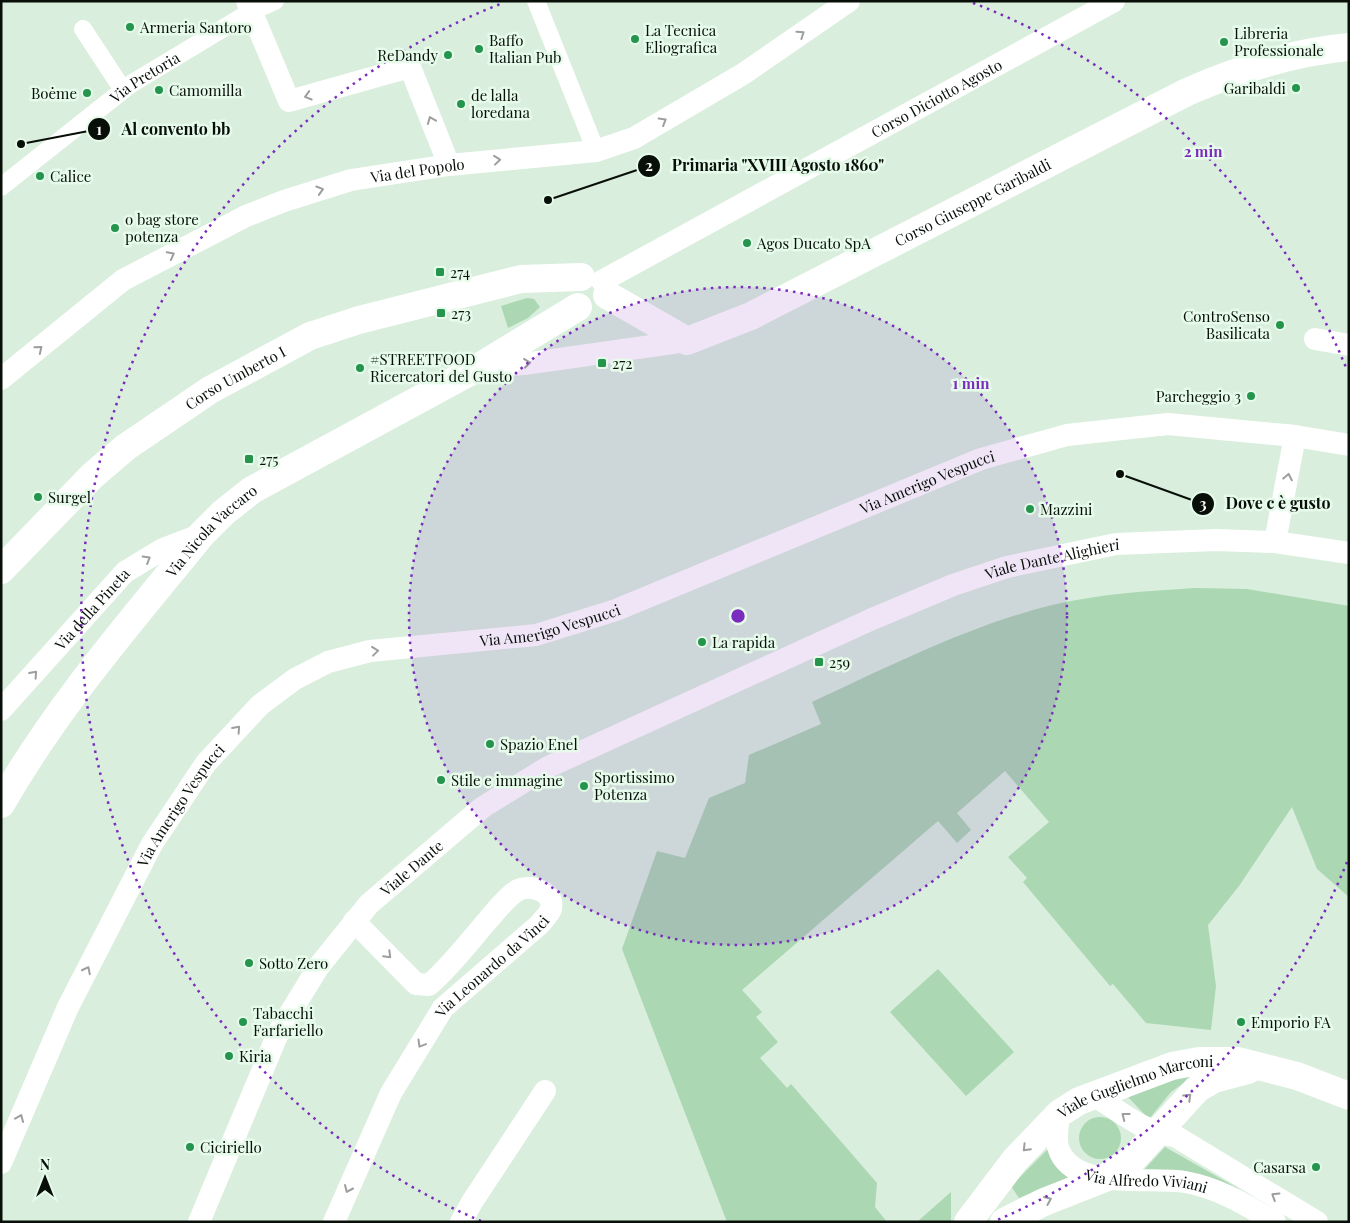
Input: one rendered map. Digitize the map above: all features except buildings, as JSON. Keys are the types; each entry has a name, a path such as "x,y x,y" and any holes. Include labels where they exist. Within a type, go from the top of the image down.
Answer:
{"street":[{"name":"Via Pretoria","path":"7,181 123,90 249,6 275,1"},
{"path":"536,1 596,151"},
{"name":"Via del Popolo","path":"1,379 123,280 246,216 351,180 450,166 596,151 634,138 742,74 849,1"},
{"name":"Corso Diciotto Agosto","path":"588,291 1114,1"},
{"path":"249,6 289,101 410,67 450,166"},
{"path":"83,29 123,90"},
{"name":"Corso Giuseppe Garibaldi","path":"687,341 751,316 1187,92 1221,77 1286,59 1349,47"},
{"name":"Corso Umberto I","path":"1,570 92,476 126,447 210,390 310,336 394,310 521,279 588,291"},
{"path":"588,291 629,328 687,341"},
{"name":"Via Nicola Vaccaro","path":"1,804 18,774 75,689 202,534 223,513 252,490 507,350 588,291"},
{"path":"1315,339 1349,345"},
{"path":"479,367 524,364 687,341"},
{"name":"Via Amerigo Vespucci","path":"1,1163 68,1007 152,844 206,763 260,705 295,679 328,662 370,651 536,635 616,610 981,459 1066,435 1168,424 1295,436 1349,445"},
{"path":"1276,542 1295,436"},
{"name":"Via della Pineta","path":"1,710 126,572 163,549 202,534"},
{"name":"Viale Dante Alighieri","path":"774,664 953,585 1015,564 1116,544 1188,540 1276,542 1349,554"},
{"name":"Viale Dante","path":"199,1222 279,1031 319,966 369,904 483,807 548,767 774,664"},
{"name":"Via Leonardo da Vinci","path":"335,1220 391,1093 443,1008 540,924 550,911 551,905 548,896 540,889 528,888 518,890 429,985 416,984 354,921"},
{"name":"Viale Guglielmo Marconi","path":"968,1222 1015,1160 1060,1113 1079,1101 1172,1066 1199,1061 1238,1061 1264,1066 1349,1096"},
{"path":"1004,1222 1044,1202 1105,1178 1134,1158 1196,1089 1214,1079 1264,1066"},
{"path":"461,1222 472,1202 545,1091"},
{"name":"Via Alfredo Viviani","path":"1094,1096 1113,1106 1133,1122 1157,1134 1175,1136 1317,1222"},
{"name":"Via Alfredo Viviani","path":"1060,1113 1056,1133 1058,1148 1066,1163 1078,1172 1105,1178 1184,1182 1212,1188 1275,1222"}],"green space":[{"path":"527,298 534,299 540,307 528,318 508,328 501,306"},
{"path":"1195,588 1247,589 1349,606 1349,897 1317,869 1292,807 1239,886 1208,925 1216,986 1211,1030 1146,1023 1113,984 1110,986 1023,882 1027,878 1008,857 1049,822 1005,771 957,813 971,830 957,843 938,821 742,990 762,1012 756,1017 778,1042 760,1058 787,1088 791,1084 877,1183 875,1207 887,1222 727,1222 622,949 657,851 685,858 709,798 745,783 749,755 821,724 812,702 960,635 1021,614 1087,598"},
{"path":"938,969 1014,1052 966,1096 890,1012"},
{"path":"1196,1074 1171,1092 1149,1119 1127,1096 1142,1088"},
{"path":"1096,1117 1104,1117 1115,1123 1121,1138 1115,1153 1104,1159 1096,1159 1085,1153 1079,1142 1079,1134 1085,1123"},
{"path":"1165,1147 1239,1189 1143,1171"},
{"path":"1048,1149 1069,1178 1019,1198 1011,1186"},
{"path":"951,1192 951,1222 917,1222"}],"place":[{"name":"Armeria Santoro","path":"130,27"},
{"name":"La Tecnica Eliografica","path":"635,39"},
{"name":"Libreria Professionale","path":"1224,42"},
{"name":"Baffo Italian Pub","path":"479,49"},
{"name":"ReDandy","path":"448,55"},
{"name":"Garibaldi","path":"1296,88"},
{"name":"Camomilla","path":"159,90"},
{"name":"Boėme","path":"87,93"},
{"name":"de lalla loredana","path":"461,104"},
{"name":"Al convento bb","path":"21,144"},
{"name":"Calice","path":"40,176"},
{"name":"Primaria \"XVIII Agosto 1860\"","path":"548,200"},
{"name":"o bag store potenza","path":"115,228"},
{"name":"Agos Ducato SpA","path":"747,243"},
{"name":"274","path":"440,272"},
{"name":"273","path":"441,313"},
{"name":"ControSenso Basilicata","path":"1280,325"},
{"name":"272","path":"602,363"},
{"name":"#STREETFOOD Ricercatori del Gusto","path":"360,368"},
{"name":"Parcheggio 3","path":"1251,396"},
{"name":"275","path":"249,459"},
{"name":"Dove c è gusto","path":"1120,474"},
{"name":"Surgel","path":"38,497"},
{"name":"Mazzini","path":"1030,509"},
{"name":"La rapida","path":"702,642"},
{"name":"259","path":"819,662"},
{"name":"Spazio Enel","path":"490,744"},
{"name":"Stile e immagine","path":"441,780"},
{"name":"Sportissimo Potenza","path":"584,786"},
{"name":"Sotto Zero","path":"249,963"},
{"name":"Tabacchi Farfariello","path":"243,1022"},
{"name":"Emporio FA","path":"1241,1022"},
{"name":"Kiria","path":"229,1056"},
{"name":"Ciciriello","path":"190,1147"},
{"name":"Casarsa","path":"1316,1167"}]}
